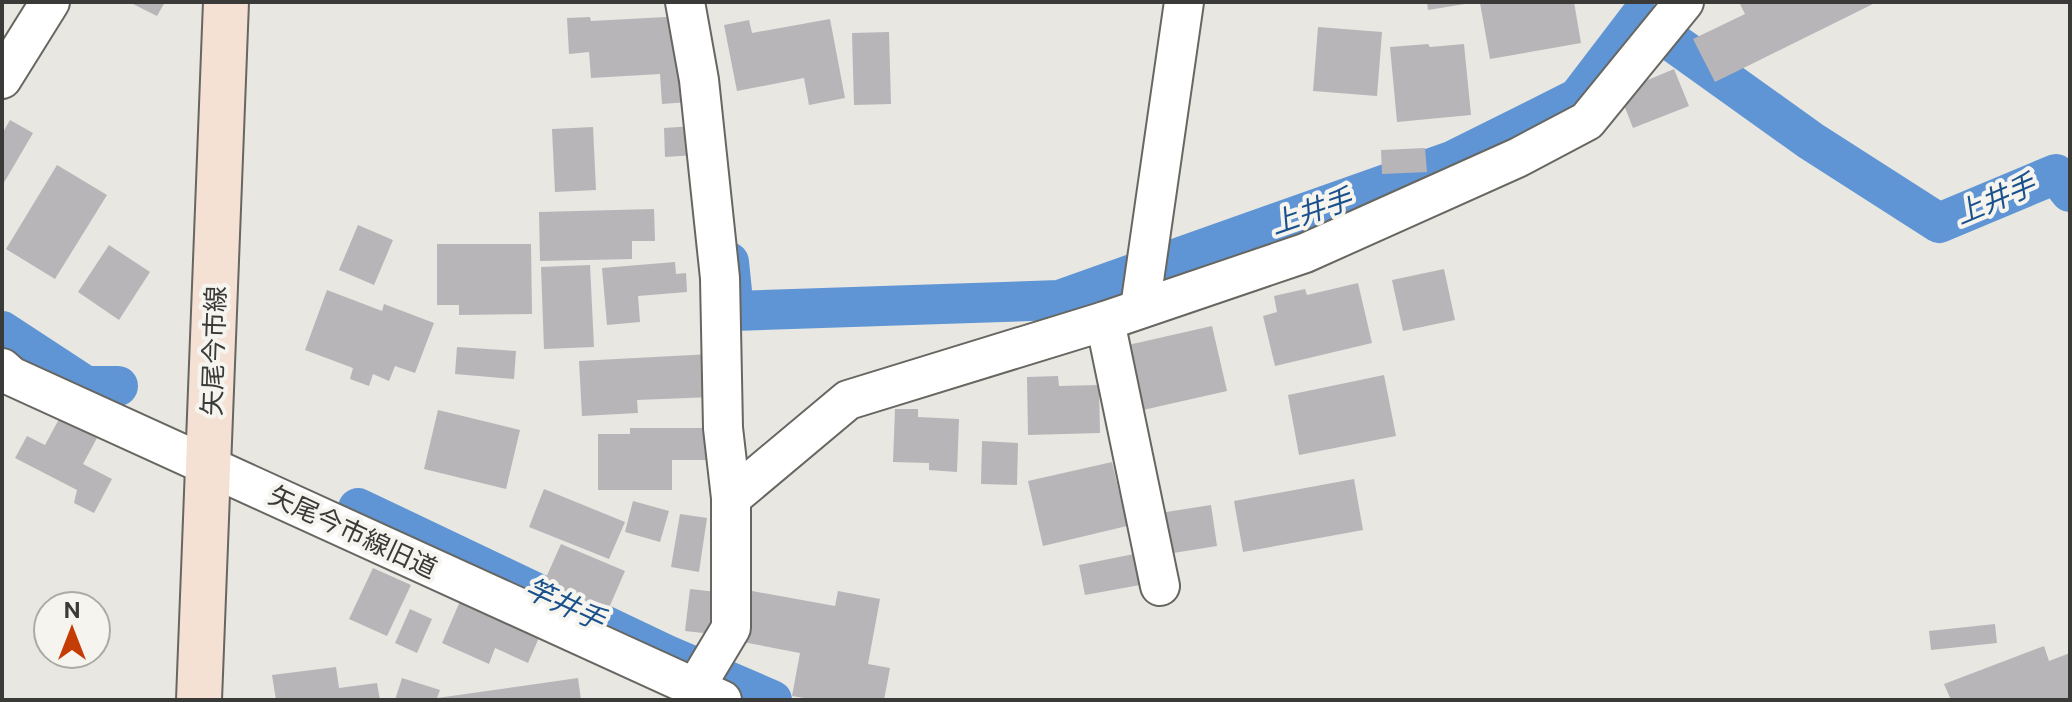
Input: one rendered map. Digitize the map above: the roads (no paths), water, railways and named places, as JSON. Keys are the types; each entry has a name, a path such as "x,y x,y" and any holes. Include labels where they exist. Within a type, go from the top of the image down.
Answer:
{"main road":[{"name":"矢尾今市線","path":"199,700 226,2"}],"street":[{"path":"2,79 50,2"},
{"path":"685,2 699,80 720,278 723,428 731,498 731,628 703,696"},
{"path":"1140,308 1184,2"},
{"path":"731,498 848,400 1105,321 1305,253 1519,157 1587,121 1684,2"},
{"path":"1105,321 1160,586"},
{"name":"矢尾今市線旧道","path":"5,378 210,465 703,696"}],"waterway":[{"name":"上井手","path":"729,262 734,311 1059,300 1454,160 1578,98 1639,18 1811,141 1939,223 2056,174 2070,192"},
{"name":"竿井手","path":"2,331 86,386 118,386"},
{"name":"竿井手","path":"358,508 665,654 772,700"}]}
